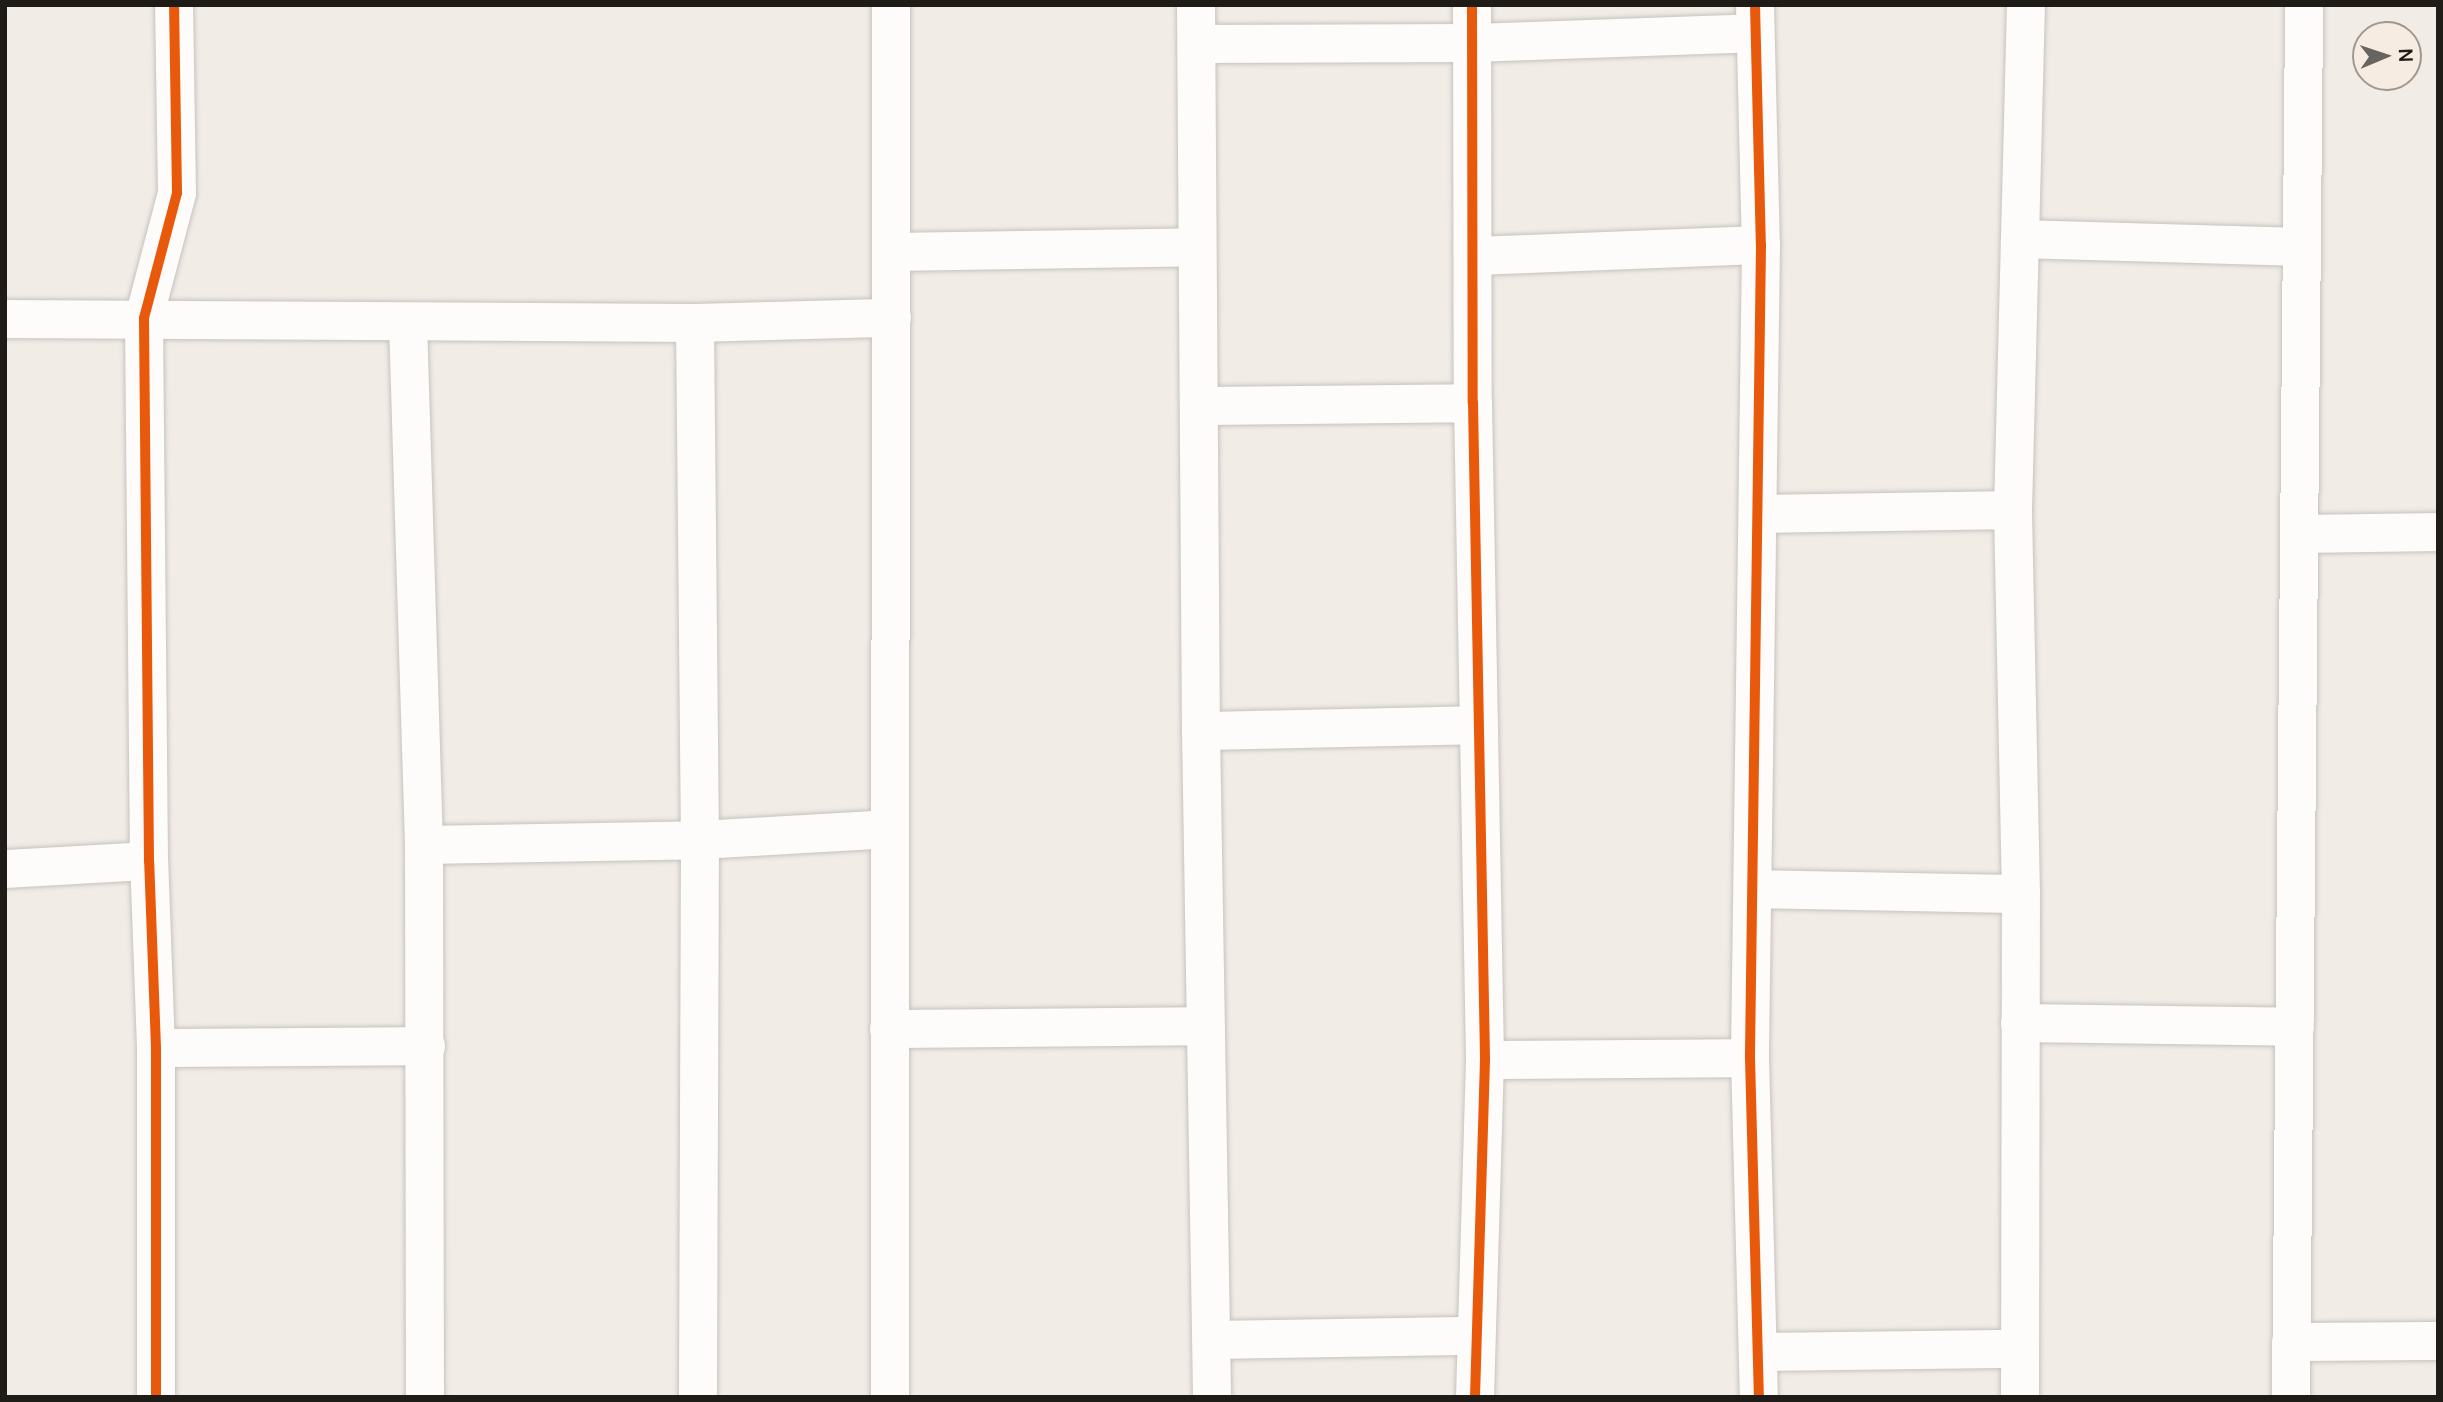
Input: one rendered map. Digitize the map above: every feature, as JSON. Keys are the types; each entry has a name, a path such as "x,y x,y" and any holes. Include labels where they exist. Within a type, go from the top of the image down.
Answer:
{"street":[{"path":"156,1397 156,1048 149,861 144,318 177,193 174,5"},
{"path":"890,1397 888,829 893,252 891,5"},
{"path":"1196,5 1201,730 1205,1026 1214,1340 1212,1397"},
{"path":"1472,5 1475,256 1473,402 1485,1060 1475,1397"},
{"path":"2020,1397 2021,894 2013,510 2026,5"},
{"path":"2291,1397 2304,5"},
{"path":"1196,44 1473,43 1755,19 1761,245 1751,1058 1759,1397"},
{"path":"2020,239 2302,247"},
{"path":"1475,256 1761,245"},
{"path":"893,252 1197,247"},
{"path":"5,319 695,323 892,318"},
{"path":"408,322 424,845 425,1397"},
{"path":"695,323 700,840 698,1397"},
{"path":"1200,406 1473,402"},
{"path":"1759,514 2013,510"},
{"path":"2301,534 2438,532"},
{"path":"1201,730 1479,725"},
{"path":"424,845 700,840 888,829"},
{"path":"5,869 149,861"},
{"path":"1754,890 2021,894"},
{"path":"2020,1023 2295,1027"},
{"path":"888,1029 1205,1026"},
{"path":"156,1048 425,1046"},
{"path":"1485,1060 1751,1058"},
{"path":"1214,1340 1475,1336"},
{"path":"2291,1342 2438,1341"},
{"path":"1759,1352 2020,1349"}],"cycle path":[{"path":"156,1397 156,1048 149,861 144,318 177,193 174,5"},
{"path":"1472,5 1473,403 1485,1060 1475,1397"},
{"path":"1755,5 1761,245 1750,1058 1759,1397"}]}
